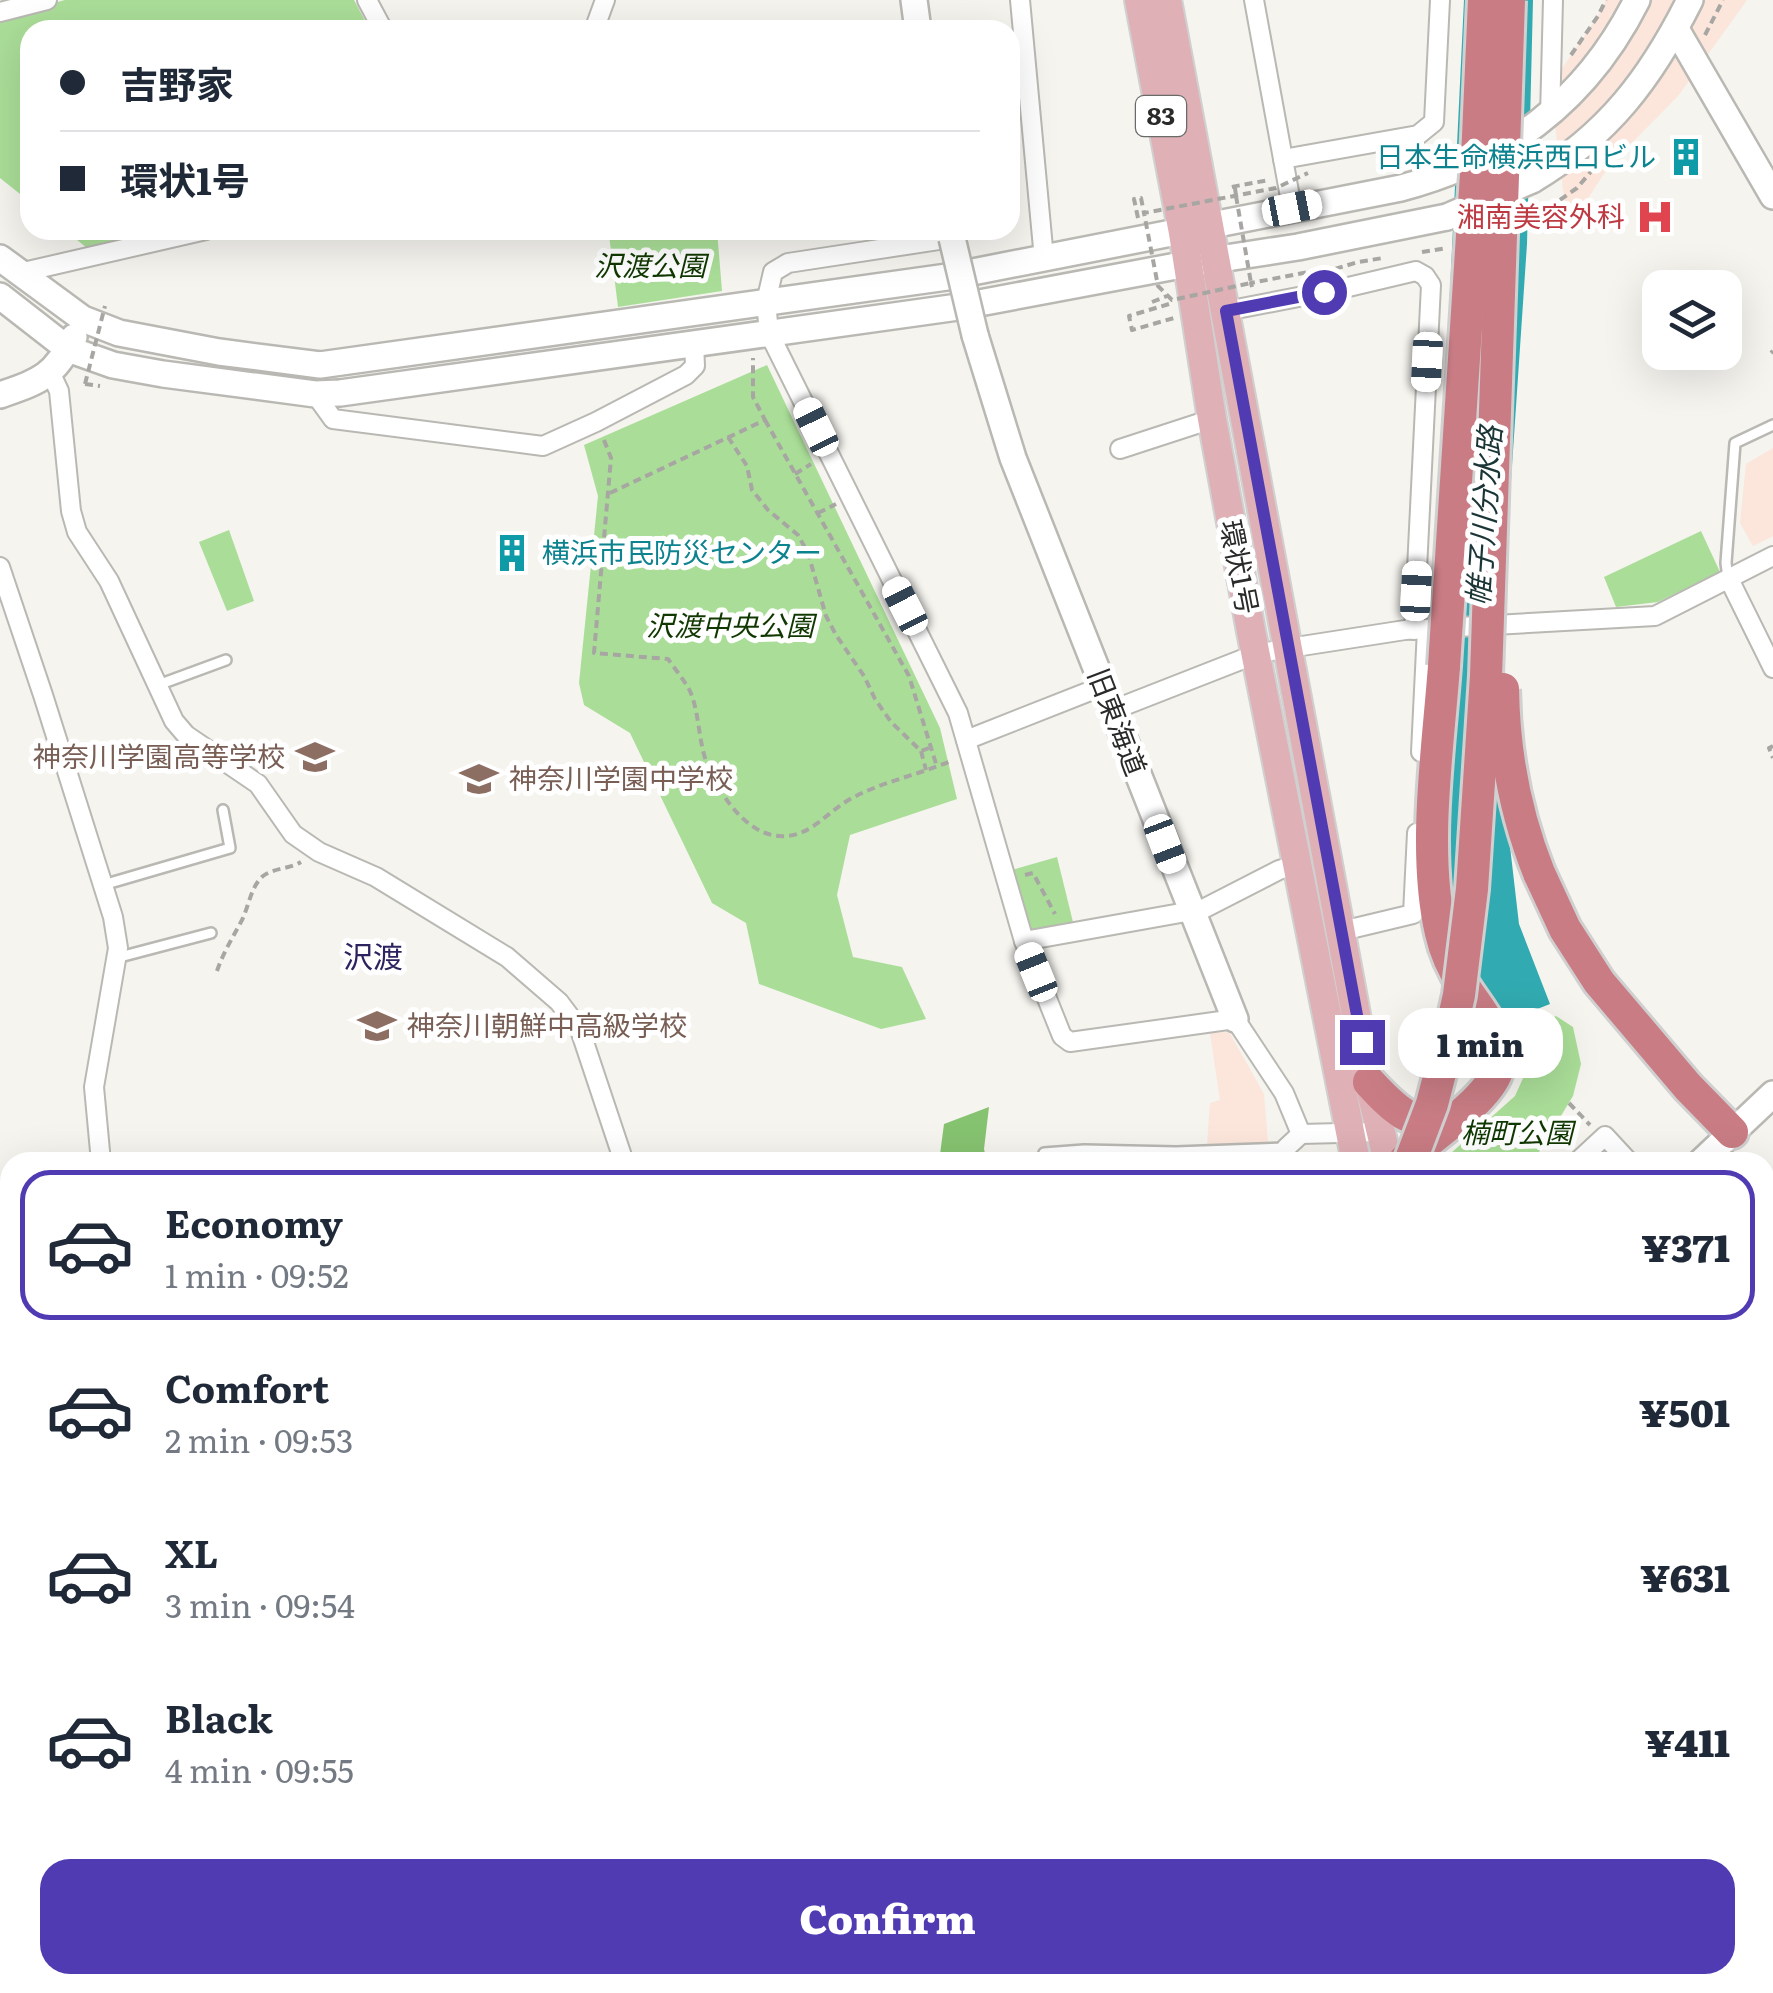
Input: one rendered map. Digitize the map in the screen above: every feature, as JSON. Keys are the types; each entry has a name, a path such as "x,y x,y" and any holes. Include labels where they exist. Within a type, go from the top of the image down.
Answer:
{"highway":[{"path":"1412,1152 1489,1087 1498,1058 1492,1030 1446,952 1437,912 1433,822 1486,0"},
{"path":"1403,1152 1440,1029 1462,888 1479,543 1486,0"},
{"path":"1414,1152 1452,1031 1472,889 1486,676 1509,0"},
{"path":"1526,0 1503,677 1510,779 1539,873 1580,956 1688,1087 1732,1132"},
{"path":"1369,1082 1408,1117 1419,1122 1449,1122"}],"main road":[{"name":"環状1号","path":"1139,0 1196,229 1216,260 1380,1132"},
{"name":"環状1号","path":"1166,0 1196,229 1187,264 1212,418 1348,1132"},
{"name":"83","path":"1348,1132 1353,1152"},
{"name":"83","path":"1380,1132 1385,1152"}],"street":[{"path":"0,12 47,0"},
{"path":"1020,0 1044,259"},
{"path":"1254,0 1292,208"},
{"path":"1284,159 1418,135 1434,122 1440,0"},
{"path":"1544,121 1553,0"},
{"path":"10,265 94,313 119,333 320,365 947,277 1401,188 1445,175 1544,121 1576,90 1606,52 1637,0"},
{"path":"0,296 68,350 113,365 315,394 958,308 1447,216 1532,180 1564,160 1616,114 1661,55 1690,0"},
{"path":"1676,29 1773,196"},
{"path":"10,265 150,240"},
{"path":"916,240 788,262 773,272 756,335 958,713 1024,941 1062,1036 1070,1042 1236,1019"},
{"name":"旧東海道","path":"952,240 975,336 1012,458 1236,1019 1284,1094 1301,1134"},
{"path":"1226,311 1416,271 1431,285 1426,629 1413,914 1342,931"},
{"path":"3,391 24,388 51,374 94,313"},
{"path":"315,394 333,418 544,446 686,375 695,366 694,344"},
{"path":"51,374 59,391 71,511 77,532 109,581 174,721 186,735 258,784 293,834 316,850 376,877 506,958 559,1002 580,1030 621,1152"},
{"path":"1120,449 1212,418"},
{"path":"1112,710 1256,654 1289,648 1426,629 1655,616 1773,556"},
{"path":"0,567 113,917 118,948 94,1087 101,1152"},
{"path":"1728,580 1773,668"},
{"path":"968,747 1103,686"},
{"path":"1024,941 1191,912 1298,864"},
{"path":"1712,1152 1773,1094"},
{"path":"1288,1152 1301,1134 1380,1132"},
{"path":"1587,1152 1604,1136 1619,1152"}],"lane":[{"path":"1728,580 1736,443 1773,424"},
{"path":"158,684 226,660"},
{"path":"103,885 230,848 222,810"},
{"path":"116,958 212,933"},
{"path":"1064,1152 1176,1152"}],"path":[{"path":"1567,62 1606,0"},
{"path":"1701,42 1723,0"},
{"path":"1534,218 1576,188 1610,150"},
{"path":"1144,213 1276,188 1308,173"},
{"path":"1251,282 1235,188 1231,188 1276,179"},
{"path":"1576,188 1585,197"},
{"path":"1138,218 1134,199 1140,198 1158,286 1172,300 1335,267"},
{"path":"1152,302 1167,296"},
{"path":"1168,306 1129,316 1132,330 1174,318"},
{"path":"84,384 94,313"},
{"path":"756,335 745,348 753,360 753,397 910,676 937,767"},
{"path":"608,494 765,420"},
{"path":"596,422 611,458 594,653 668,659 690,692 707,764 720,790 743,818 758,831 780,838 810,828 858,795 937,767 968,747"},
{"path":"728,437 746,466 752,490 798,536 808,552 826,616 836,635 891,722 921,750 926,770"},
{"path":"795,474 816,462"},
{"path":"818,513 841,501"},
{"path":"1773,746 1768,748 1773,758"},
{"path":"921,750 929,748"},
{"path":"216,972 224,950 244,918 256,882 267,872 293,867 316,850"},
{"path":"1006,880 1034,873 1064,934"},
{"path":"1569,1103 1578,1114"}],"shaded area":[{"path":"1606,0 1747,0 1678,96 1609,166 1568,229 1550,86"},
{"path":"1773,448 1773,536 1753,546 1740,523 1746,464"},
{"path":"1229,1032 1264,1094 1268,1143 1207,1146 1210,1103 1220,1100 1210,1033"}],"green space":[{"path":"65,0 354,0 365,20 20,20 20,194 0,178 0,17"},
{"path":"77,240 147,240 93,253"},
{"name":"沢渡公園","path":"610,240 718,240 722,291 618,307"},
{"name":"沢渡中央公園","path":"767,365 940,728 957,799 850,835 837,895 853,957 902,967 926,1019 881,1029 759,984 746,923 712,903 630,733 584,705 579,683 598,496 584,445"},
{"path":"229,530 254,601 227,611 199,542"},
{"path":"1701,531 1720,572 1658,602 1616,607 1604,577"},
{"path":"1057,857 1073,922 1028,931 1012,870"},
{"name":"楠町公園","path":"1556,1016 1573,1027 1581,1064 1573,1096 1539,1152 1452,1152 1515,1096 1528,1067 1527,1043 1535,1026"},
{"path":"989,1107 985,1152 940,1152 944,1124"}],"water":[{"name":"帷子川分水路","path":"1464,0 1533,0 1527,244 1495,717 1519,924 1550,1004 1482,1031 1421,891"}],"place":[{"name":"日本生命横浜西口ビル","path":"1686,157"},
{"name":"湘南美容外科","path":"1655,217"},
{"name":"横浜市民防災センター","path":"512,553"},
{"name":"神奈川学園高等学校","path":"315,757"},
{"name":"神奈川学園中学校","path":"479,779"},
{"name":"神奈川朝鮮中高級学校","path":"377,1026"}],"district":[{"name":"沢渡","path":"373,958"}],"route":[{"path":"1324,292 1226,311 1362,1042"}]}
